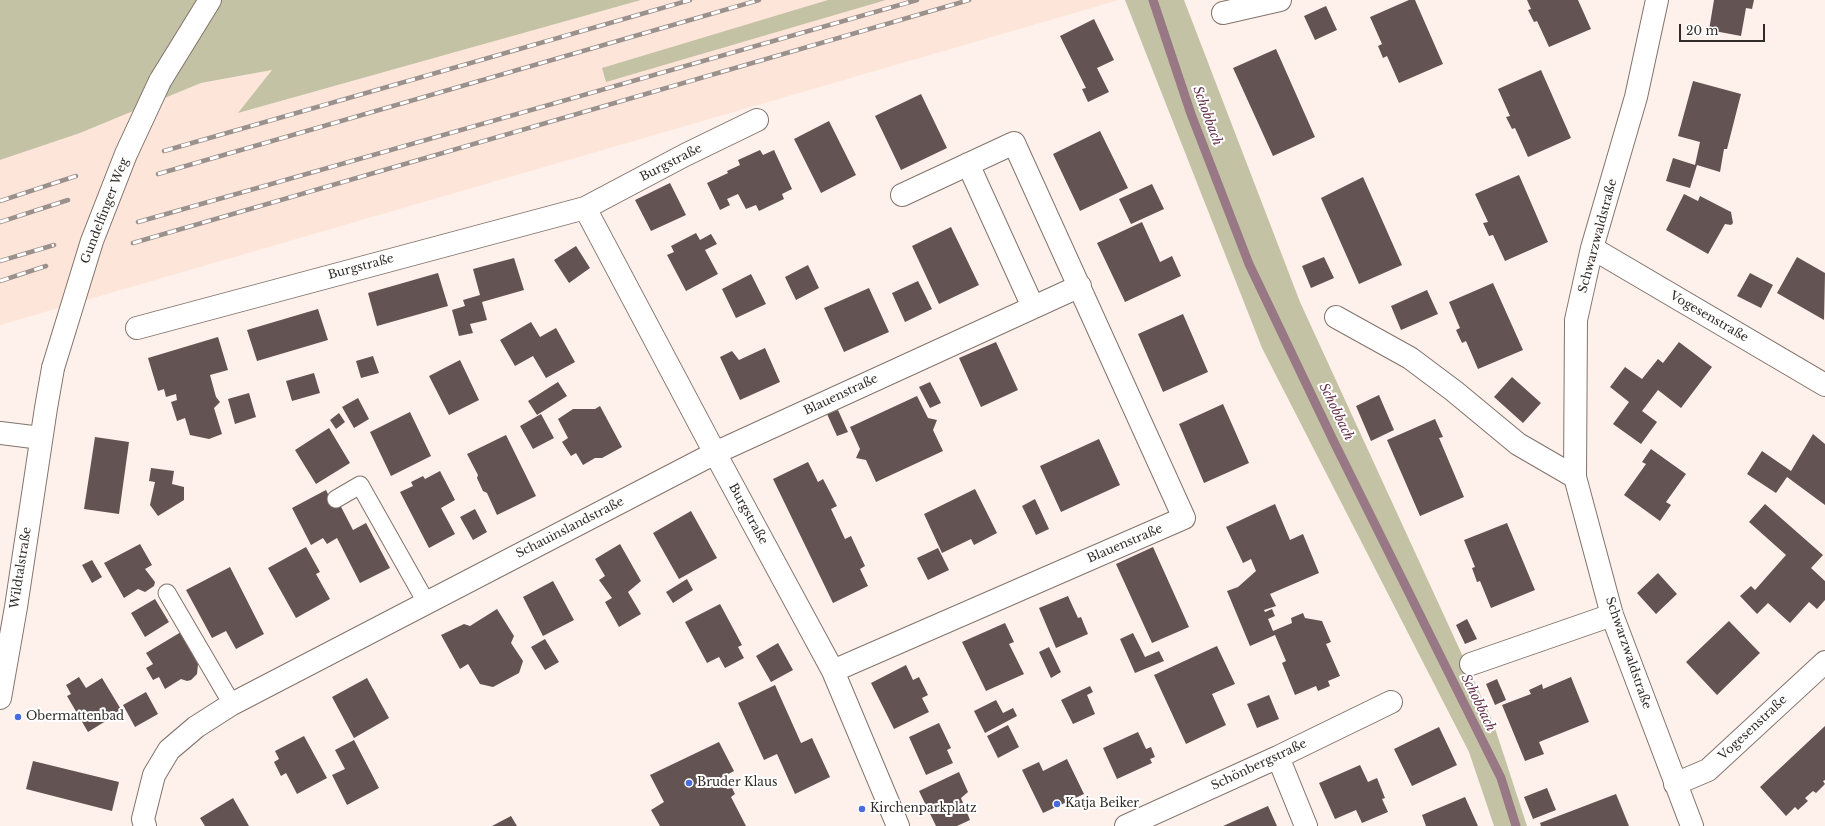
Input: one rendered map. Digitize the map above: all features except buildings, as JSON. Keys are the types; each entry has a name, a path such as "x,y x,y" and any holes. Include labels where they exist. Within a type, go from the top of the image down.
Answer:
{"street":[{"name":"Gundelfinger Weg","path":"41,438 54,368 92,241 126,154 160,81 210,0"},
{"path":"1223,13 1280,0"},
{"name":"Schwarzwaldstraße","path":"1657,0 1636,97 1592,248 1576,320 1575,477 1612,615 1692,826"},
{"name":"Burgstraße","path":"137,328 585,208 685,154 758,120"},
{"name":"Blauenstraße","path":"833,671 1184,518 1014,143 902,195"},
{"path":"968,164 1033,307"},
{"name":"Burgstraße","path":"585,208 714,453 833,671 898,826"},
{"name":"Vogesenstraße","path":"1592,248 1825,385"},
{"name":"Blauenstraße","path":"714,453 1080,286"},
{"path":"1336,317 1410,358 1454,391 1518,444 1575,477"},
{"path":"0,433 41,438"},
{"name":"Wildtalstraße","path":"0,698 16,607 41,438"},
{"name":"Schauinslandstraße","path":"145,826 143,819 154,775 169,750 196,727 232,704 247,698 426,602 714,453"},
{"path":"1471,664 1612,615"},
{"name":"Vogesenstraße","path":"1675,784 1708,770 1825,662"},
{"name":"Schönbergstraße","path":"1126,826 1278,757 1391,702"},
{"path":"1278,757 1306,826"}],"lane":[{"path":"336,499 360,486 426,602"},
{"path":"167,593 232,704"}],"shaded area":[{"path":"0,0 641,0 238,113 272,70 201,83 80,133 0,160"},
{"path":"641,0 1119,0 0,325 0,160 80,133 201,83 272,70 239,113"},
{"path":"828,0 886,0 606,82 602,68"},
{"path":"1125,0 1184,0 1300,302 1493,722 1527,826 1494,826 1469,752 1262,348"}],"waterway":[{"name":"Schobbach","path":"1153,0 1191,114 1249,264 1333,440 1501,778 1516,826"}],"railway":[{"path":"164,151 690,0"},
{"path":"158,174 759,0"},
{"path":"138,222 917,0"},
{"path":"133,243 969,0"},
{"path":"0,201 76,176"},
{"path":"0,222 68,200"},
{"path":"0,261 54,245"},
{"path":"0,281 46,266"}],"place":[{"name":"Obermattenbad","path":"18,717"},
{"name":"Bruder Klaus","path":"689,783"},
{"name":"Katja Beiker","path":"1057,804"},
{"name":"Kirchenparkplatz","path":"862,809"}]}
